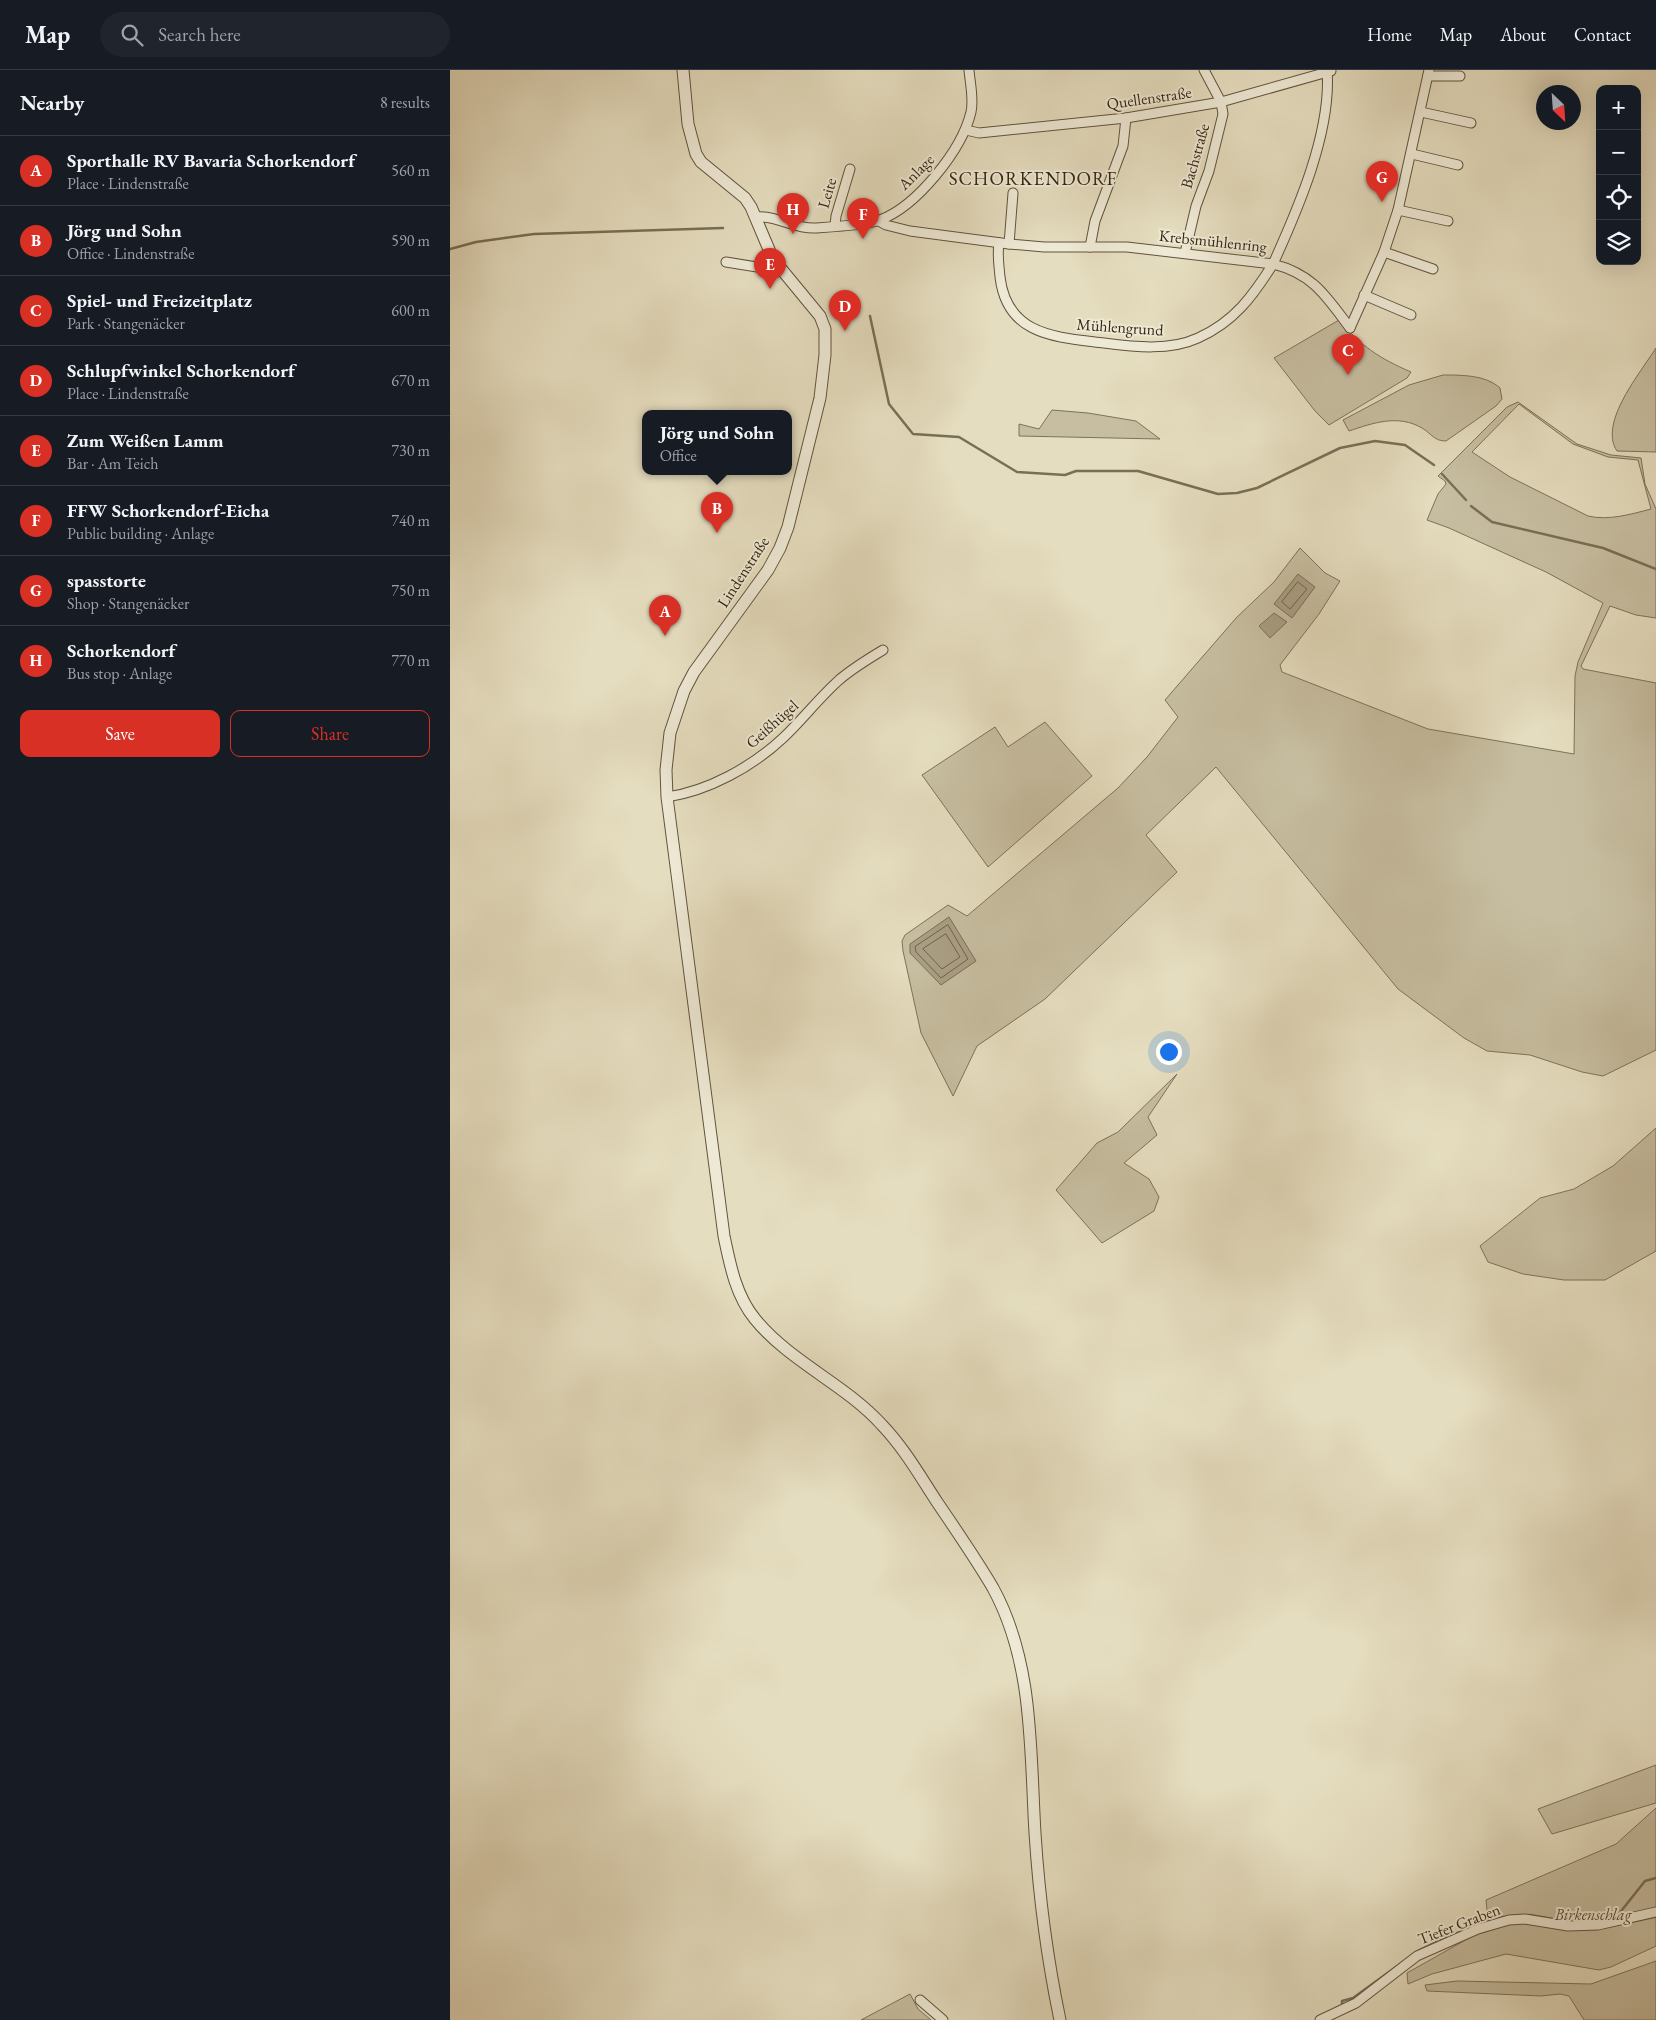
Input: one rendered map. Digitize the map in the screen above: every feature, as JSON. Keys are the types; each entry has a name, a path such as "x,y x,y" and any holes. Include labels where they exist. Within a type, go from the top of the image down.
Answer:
{"street":[{"name":"Lindenstraße","path":"683,70 688,124 696,154 701,162 745,198 756,216 767,246 778,266 816,310 824,329 825,363 820,398 798,491 780,548 751,595 694,672 679,702 666,756 667,798 711,1139 730,1266 742,1298 751,1313 784,1347 860,1402 894,1439 963,1541 993,1589 1002,1609 1018,1652 1026,1694 1040,1891 1047,1953 1059,2015"},
{"name":"Anlage","path":"756,216 766,216 808,228 878,221 910,200 926,186 946,163 966,130 972,110 969,70"},
{"name":"Bachstraße","path":"1185,253 1196,206 1217,142 1223,114 1221,102 1204,70"},
{"name":"Quellenstraße","path":"966,130 979,133 1126,118 1221,102 1329,71"},
{"name":"Krebsmühlenring","path":"878,221 910,231 1004,244 1127,247 1273,264 1294,217 1314,154 1323,118 1329,71"},
{"path":"1273,264 1298,272 1317,285 1350,328 1384,252 1398,210 1429,73 1460,76"},
{"path":"1421,112 1472,122"},
{"path":"1090,247 1095,221 1123,146 1126,118"},
{"path":"1412,154 1458,165"},
{"name":"Leite","path":"836,225 836,216 850,170"},
{"path":"1004,244 1013,193"},
{"path":"1398,210 1448,221"},
{"name":"Mühlengrund","path":"1004,244 998,254 1004,298 1012,313 1022,322 1045,334 1063,338 1136,346 1177,344 1197,338 1219,327 1242,309 1273,264"},
{"path":"1384,252 1433,269"},
{"path":"726,262 769,269 778,266"},
{"path":"1364,295 1412,315"},
{"name":"Geißhügel","path":"667,798 685,795 712,783 767,751 782,739 838,681 858,664 883,650"},
{"name":"Tiefer Graben","path":"1320,2020 1356,2003 1417,1956 1478,1929 1509,1920 1525,1918 1568,1926 1592,1926 1656,1912"},
{"path":"920,2000 942,2020"}],"green space":[{"path":"1339,320 1363,345 1389,362 1411,372 1407,378 1329,425 1315,411 1274,358"},
{"path":"1656,348 1656,452 1617,451 1613,440 1613,426 1617,412 1632,384"},
{"path":"1443,375 1466,376 1488,380 1500,388 1502,399 1496,406 1446,441 1439,440 1422,428 1404,421 1386,421 1349,431 1343,420 1409,385"},
{"path":"1518,402 1577,444 1611,455 1641,458 1645,484 1656,509 1656,618 1636,615 1610,606 1581,666 1583,669 1656,683 1656,1050 1603,1076 1582,1072 1530,1055 1487,1051 1464,1038 1398,989 1216,767 1146,835 1177,872 1045,999 977,1046 953,1096 921,1033 903,951 902,941 905,935 948,905 967,916 1118,788 1147,757 1178,717 1165,700 1237,617 1274,582 1300,548 1325,573 1340,581 1319,614 1280,665 1282,672 1428,729 1574,754 1575,676 1578,662 1603,603 1546,572 1427,520 1438,494 1446,484 1438,476 1507,407","holes":["1519,404 1573,444 1608,457 1638,460 1651,509 1628,515 1604,518 1588,516 1510,477 1472,452"]},
{"path":"1052,410 1088,413 1136,421 1160,439 1019,436 1019,424 1039,429"},
{"path":"1045,722 1092,776 988,867 922,775 995,727 1008,747"},
{"path":"1177,1074 1148,1117 1157,1135 1124,1163 1149,1179 1159,1197 1154,1211 1102,1243 1056,1190 1097,1143 1118,1132"},
{"path":"1656,1128 1656,1251 1605,1280 1564,1280 1523,1274 1488,1262 1480,1246 1540,1198 1574,1189 1613,1166"},
{"path":"1656,1765 1656,1803 1552,1834 1538,1809"},
{"name":"Birkenschlag","path":"1656,1808 1656,1946 1611,1967 1599,1970 1506,1954 1432,1974 1408,1984 1407,1973 1476,1934 1489,1931 1486,1900 1616,1844"},
{"path":"1656,1961 1656,2020 1584,2020 1569,1996 1560,1994 1541,1996 1427,1991 1425,1985 1457,1981 1591,1984"},
{"path":"910,1994 918,2009 931,2020 861,2020"}],"water":[{"path":"1298,574 1315,587 1292,618 1274,604"},
{"path":"1274,613 1287,622 1270,638 1259,626"},
{"path":"949,917 976,961 941,985 910,953 910,944"}],"waterway":[{"path":"450,249 476,242 534,234 723,228"},
{"path":"870,316 889,404 913,434 959,437 1017,472 1065,475 1076,471 1138,471 1218,494 1237,493 1257,488 1340,448 1375,441 1405,445 1434,465"},
{"path":"1442,474 1466,500"},
{"path":"1471,506 1492,522 1603,548 1656,569"},
{"path":"1613,1918 1618,1915 1645,1881 1656,1878"},
{"path":"1530,1915 1558,1920"},
{"path":"1418,1951 1449,1936 1503,1917"},
{"path":"1593,1921 1605,1919"},
{"path":"1342,2004 1342,2001 1353,1998 1407,1959"}],"place":[{"name":"spasstorte","path":"1382,202"},
{"name":"Schorkendorf","path":"793,234"},
{"name":"FFW Schorkendorf-Eicha","path":"863,239"},
{"name":"Zum Weißen Lamm","path":"770,289"},
{"name":"Schlupfwinkel Schorkendorf","path":"845,331"},
{"name":"Spiel- und Freizeitplatz","path":"1348,375"},
{"name":"Jörg und Sohn","path":"717,533"},
{"name":"Sporthalle RV Bavaria Schorkendorf","path":"665,636"}],"district":[{"name":"SCHORKENDORF","path":"1033,178"}]}
